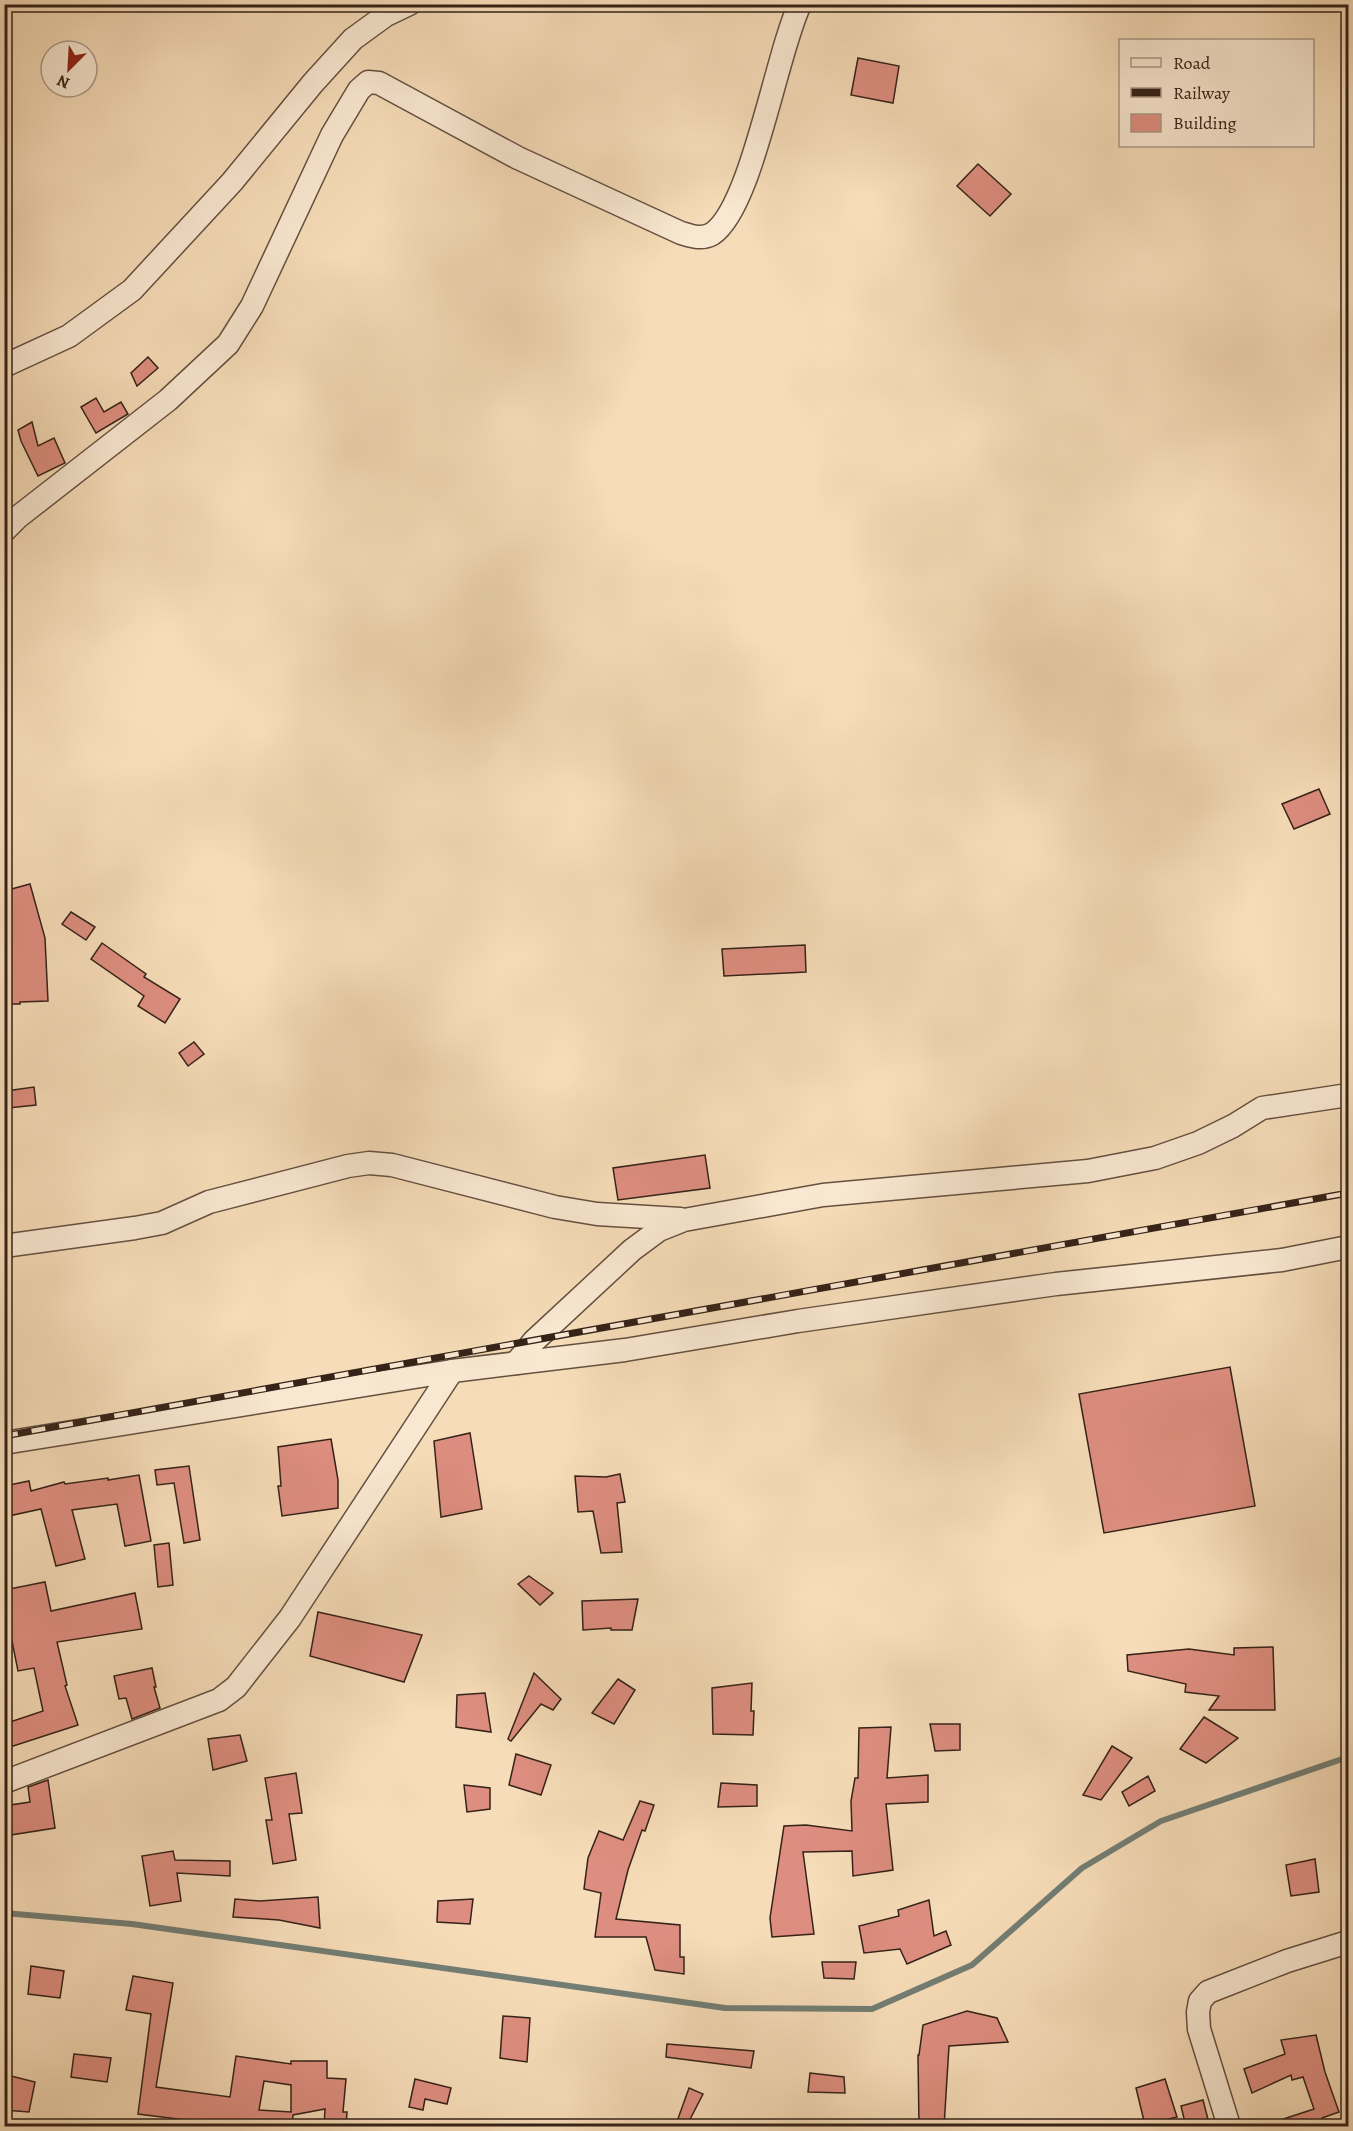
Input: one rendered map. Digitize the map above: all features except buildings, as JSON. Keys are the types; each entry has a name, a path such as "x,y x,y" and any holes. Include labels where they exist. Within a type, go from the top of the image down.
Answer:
{"street":[{"path":"4,366 69,336 132,290 232,183 313,82 352,39 387,15 409,4"},
{"path":"4,531 18,517 168,400 228,344 252,306 332,135 358,90 368,82 379,83 518,158 681,233 697,238 710,236 722,226 738,198 761,131 790,23 800,4"},
{"path":"516,1364 534,1341 632,1250 659,1230 684,1220 823,1195 1088,1172 1155,1158 1197,1143 1233,1126 1262,1108 1348,1095"},
{"path":"4,1246 162,1223 209,1202 348,1166 369,1163 392,1165 555,1207 597,1214 684,1220"},
{"path":"4,1443 452,1371 626,1350 798,1321 1056,1284 1282,1260 1348,1246"},
{"path":"4,1782 219,1700 236,1687 290,1618 452,1371"},
{"path":"1229,2127 1199,2029 1200,2001 1208,1992 1287,1961 1348,1942"}],"waterway":[{"path":"4,1913 132,1924 725,2008 872,2009 972,1965 1082,1868 1161,1821 1348,1757"}],"railway":[{"path":"4,1436 1348,1193"}]}
